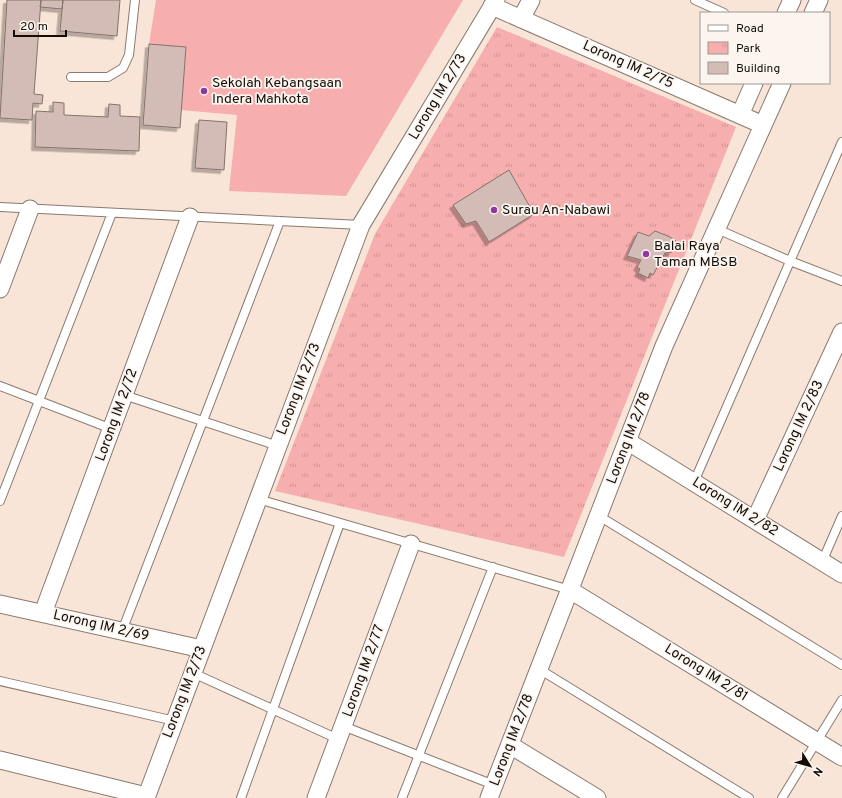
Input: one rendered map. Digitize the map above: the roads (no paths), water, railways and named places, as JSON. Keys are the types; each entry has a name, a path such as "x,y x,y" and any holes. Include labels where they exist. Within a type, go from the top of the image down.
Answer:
{"street":[{"path":"521,18 531,0"},
{"path":"786,12 792,0"},
{"path":"813,12 819,0"},
{"name":"Lorong IM 2/75","path":"494,3 521,18 763,125"},
{"name":"Lorong IM 2/73","path":"146,797 361,225 494,3"},
{"path":"740,115 754,84"},
{"name":"Lorong IM 2/78","path":"492,792 664,346 782,84"},
{"path":"0,289 30,208"},
{"name":"Lorong IM 2/72","path":"43,613 190,217"},
{"name":"Lorong IM 2/83","path":"755,520 842,332"},
{"name":"Lorong IM 2/82","path":"627,441 842,574"},
{"name":"Lorong IM 2/77","path":"316,798 411,544"},
{"name":"Lorong IM 2/81","path":"570,590 842,757"},
{"name":"Lorong IM 2/69","path":"0,604 202,649"},
{"path":"510,745 597,798"},
{"path":"0,760 146,797"}],"lane":[{"path":"71,77 108,77 123,68 128,55 135,0"},
{"path":"695,0 722,12"},
{"path":"694,482 842,142"},
{"path":"0,207 361,225"},
{"path":"0,501 112,213"},
{"path":"122,631 280,221"},
{"path":"717,229 790,261 842,281"},
{"path":"0,386 112,429"},
{"path":"124,395 278,446"},
{"path":"258,499 570,590"},
{"path":"599,516 842,665"},
{"path":"822,562 842,516"},
{"path":"241,798 340,523"},
{"path":"402,798 493,567"},
{"path":"539,669 749,798"},
{"path":"193,672 273,709 341,733 419,756 492,792"},
{"path":"0,681 175,721"},
{"path":"782,798 842,700"}],"place":[{"name":"Sekolah Kebangsaan Indera Mahkota","path":"204,91"},
{"name":"Surau An-Nabawi","path":"494,210"},
{"name":"Balai Raya Taman MBSB","path":"646,254"}]}
